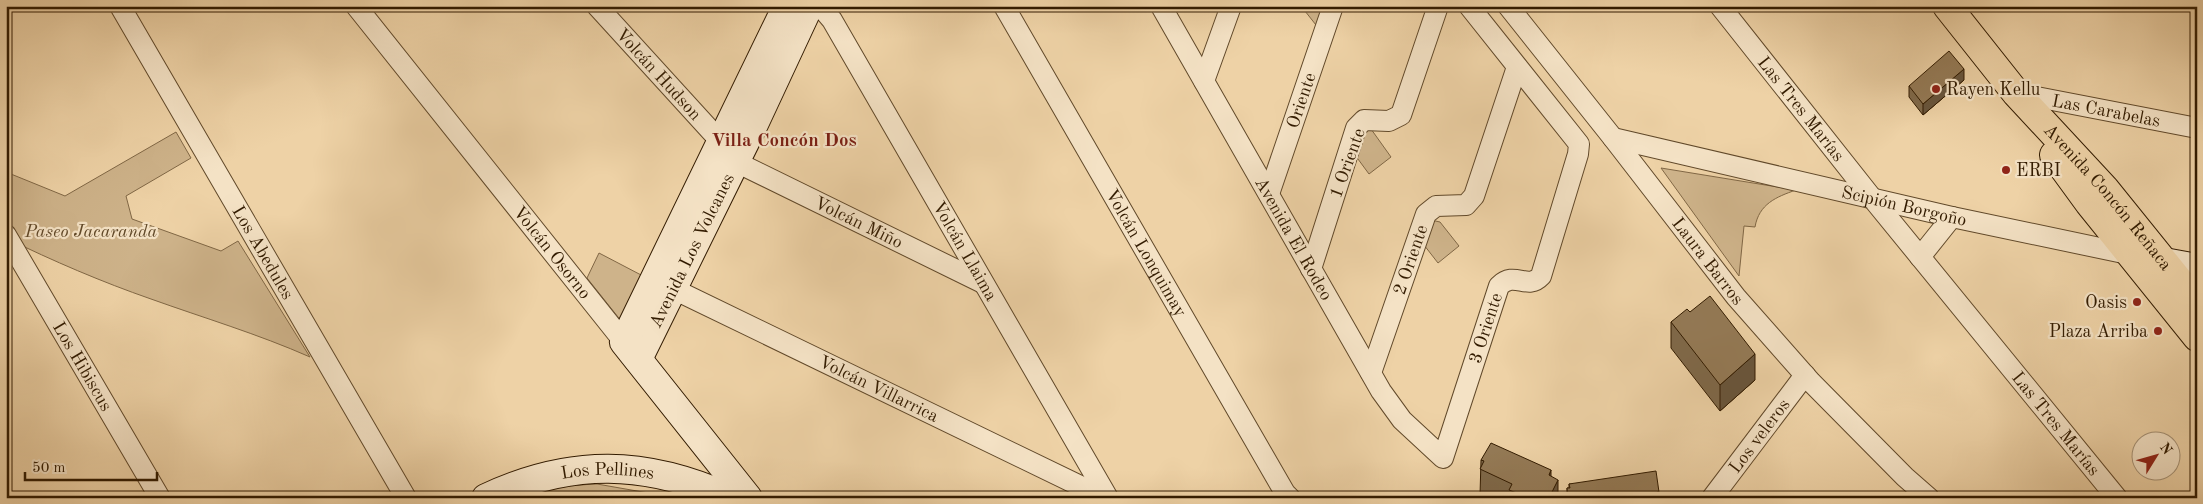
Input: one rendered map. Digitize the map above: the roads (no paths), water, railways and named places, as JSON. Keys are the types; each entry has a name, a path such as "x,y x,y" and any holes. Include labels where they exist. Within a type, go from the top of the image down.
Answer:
{"main road":[{"name":"Avenida Concón Reñaca","path":"1947,6 2016,93 2090,171 2197,303"},
{"name":"Avenida Concón Reñaca","path":"2016,93 2054,155 2197,337"}],"street":[{"name":"Los Abedules","path":"120,6 406,498"},
{"name":"Volcán Osorno","path":"356,6 748,498"},
{"name":"Volcán Hudson","path":"597,6 728,152"},
{"name":"Avenida Los Volcanes","path":"631,350 728,152 787,6"},
{"name":"Avenida Los Volcanes","path":"728,152 754,124 810,6"},
{"name":"Volcán Llaima","path":"820,6 832,20 1106,498"},
{"name":"Volcán Lonquimay","path":"1004,6 1285,496"},
{"name":"Avenida El Rodeo","path":"1161,6 1371,373 1402,420 1443,458"},
{"path":"1204,81 1231,6"},
{"name":"Oriente","path":"1269,194 1333,6"},
{"name":"1 Oriente","path":"1311,269 1356,128 1364,120 1389,121 1401,115 1438,6"},
{"path":"1469,6 1517,67"},
{"name":"Laura Barros","path":"1508,6 1736,297 1805,375 1898,470 1929,498"},
{"name":"Las Tres Marías","path":"1720,6 1872,198 2117,498"},
{"name":"3 Oriente","path":"1443,458 1499,286 1508,279 1514,278 1534,282 1541,276 1578,154 1579,144 1517,67"},
{"name":"2 Oriente","path":"1371,373 1426,214 1436,206 1466,205 1474,196 1517,67"},
{"name":"Las Carabelas","path":"2016,93 2197,128"},
{"name":"Scipión Borgoño","path":"1613,138 1952,218 2197,268"},
{"name":"Volcán Miño","path":"728,152 983,283"},
{"path":"1920,257 1952,218"},
{"name":"Los Hibiscus","path":"6,234 160,498"},
{"name":"Volcán Villarrica","path":"663,284 1106,498"},
{"name":"Los veleros","path":"1712,498 1805,375"},
{"name":"Los Pellines","path":"486,498 526,481 548,475 572,471 614,469 649,471 674,477 699,484 730,498"}],"place":[{"name":"Rayen Kellu","path":"1936,89"},
{"name":"ERBI","path":"2006,170"},
{"name":"Oasis","path":"2137,302"},
{"name":"Plaza Arriba","path":"2158,331"}],"district":[{"name":"Villa Concón Dos","path":"784,139"}],"park label":[{"name":"Paseo Jacaranda","path":"91,231"}]}
